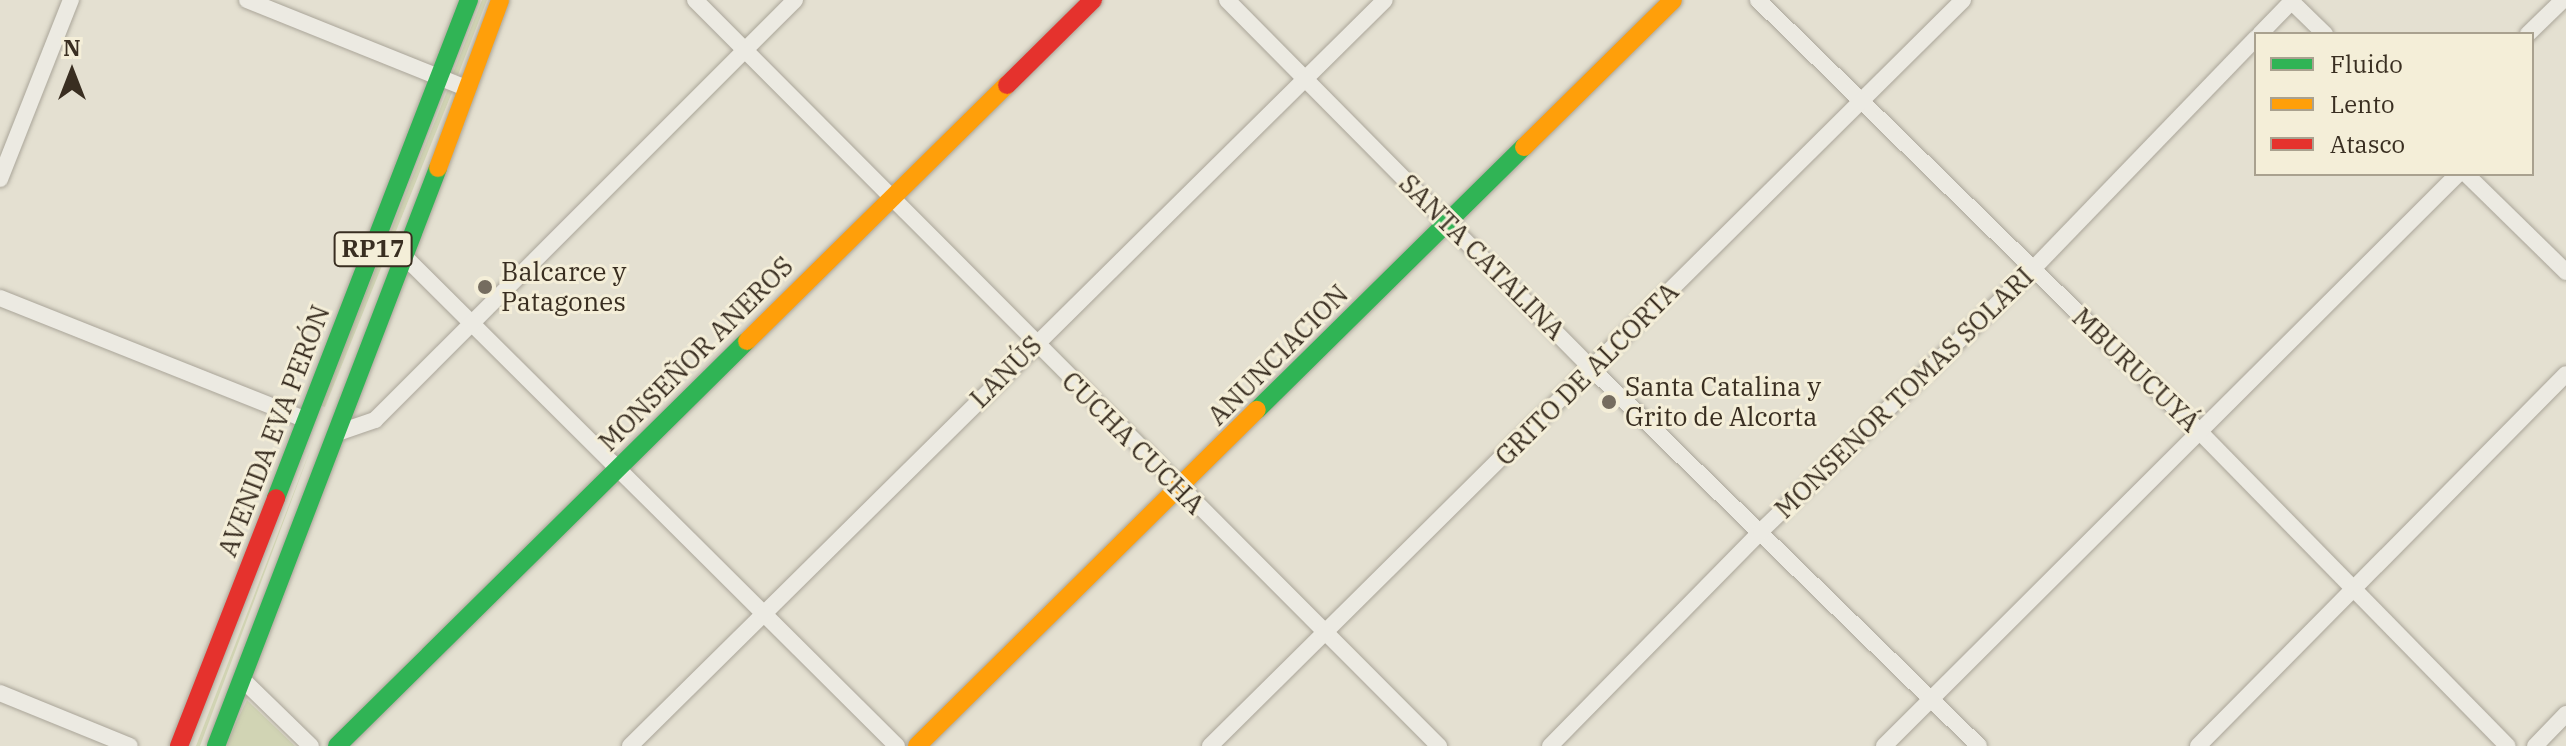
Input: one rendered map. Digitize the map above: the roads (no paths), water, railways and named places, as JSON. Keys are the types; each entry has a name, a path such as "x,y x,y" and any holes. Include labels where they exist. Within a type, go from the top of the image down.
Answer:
{"street":[{"path":"0,179 71,0"},
{"path":"247,0 466,88"},
{"name":"AVENIDA EVA PERÓN","path":"179,746 469,0"},
{"name":"RP17","path":"216,746 340,432 500,0"},
{"name":"CUCHA CUCHA","path":"695,0 889,200 1439,746"},
{"path":"340,432 375,420 795,0"},
{"name":"MONSEÑOR ANEROS","path":"337,746 1093,0"},
{"name":"SANTA CATALINA","path":"1227,0 1592,369 1979,746"},
{"name":"LANÚS","path":"630,746 1385,0"},
{"name":"ANUNCIACION","path":"917,746 1673,0"},
{"name":"MBURUCUYÁ","path":"1758,0 2201,433 2508,746"},
{"name":"GRITO DE ALCORTA","path":"1210,746 1963,0"},
{"path":"2530,32 2563,0"},
{"path":"2291,1 2323,32"},
{"name":"MONSENOR TOMAS SOLARI","path":"2262,32 2291,1"},
{"name":"MONSENOR TOMAS SOLARI","path":"1550,746 1761,531 2032,270 2254,40"},
{"path":"1884,746 2456,176"},
{"path":"2468,176 2566,272"},
{"path":"404,256 761,616 897,746"},
{"path":"0,298 307,420"},
{"path":"2198,746 2566,374"},
{"path":"242,679 311,746"},
{"path":"0,693 130,746"},
{"path":"2535,746 2566,714"}],"place":[{"name":"Balcarce y Patagones","path":"485,287"},
{"name":"Santa Catalina y Grito de Alcorta","path":"1609,402"}]}
